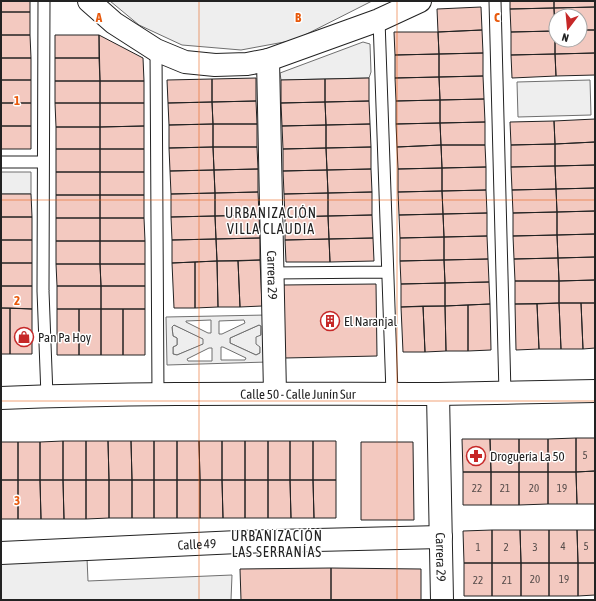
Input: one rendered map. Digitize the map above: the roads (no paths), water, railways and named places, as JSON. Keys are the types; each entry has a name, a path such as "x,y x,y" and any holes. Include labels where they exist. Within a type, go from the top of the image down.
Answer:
{"street":[{"path":"89,1 114,23 156,50 185,62 215,65 247,64 268,60 379,20 420,1"},
{"name":"Carrera 29","path":"268,60 275,393"},
{"name":"Calle 50 - Calle Junín Sur","path":"1,398 275,393 438,394 595,391"},
{"name":"Carrera 29","path":"438,394 442,600"},
{"name":"Calle 49","path":"1,553 238,542 441,537"}],"lane":[{"path":"44,1 43,291 47,396"},
{"path":"495,1 506,393"},
{"path":"379,20 392,393"},
{"path":"156,50 158,395"},
{"path":"1,162 44,162"},
{"path":"273,273 387,272"}],"place":[{"name":"El Naranjal","path":"330,321"},
{"name":"Pan Pa Hoy","path":"24,337"},
{"name":"Droguería La 50","path":"476,456"}],"district":[{"name":"URBANIZACIÓN VILLA CLAUDIA","path":"271,222"},
{"name":"URBANIZACIÓN LAS SERRANÍAS","path":"277,544"}]}
